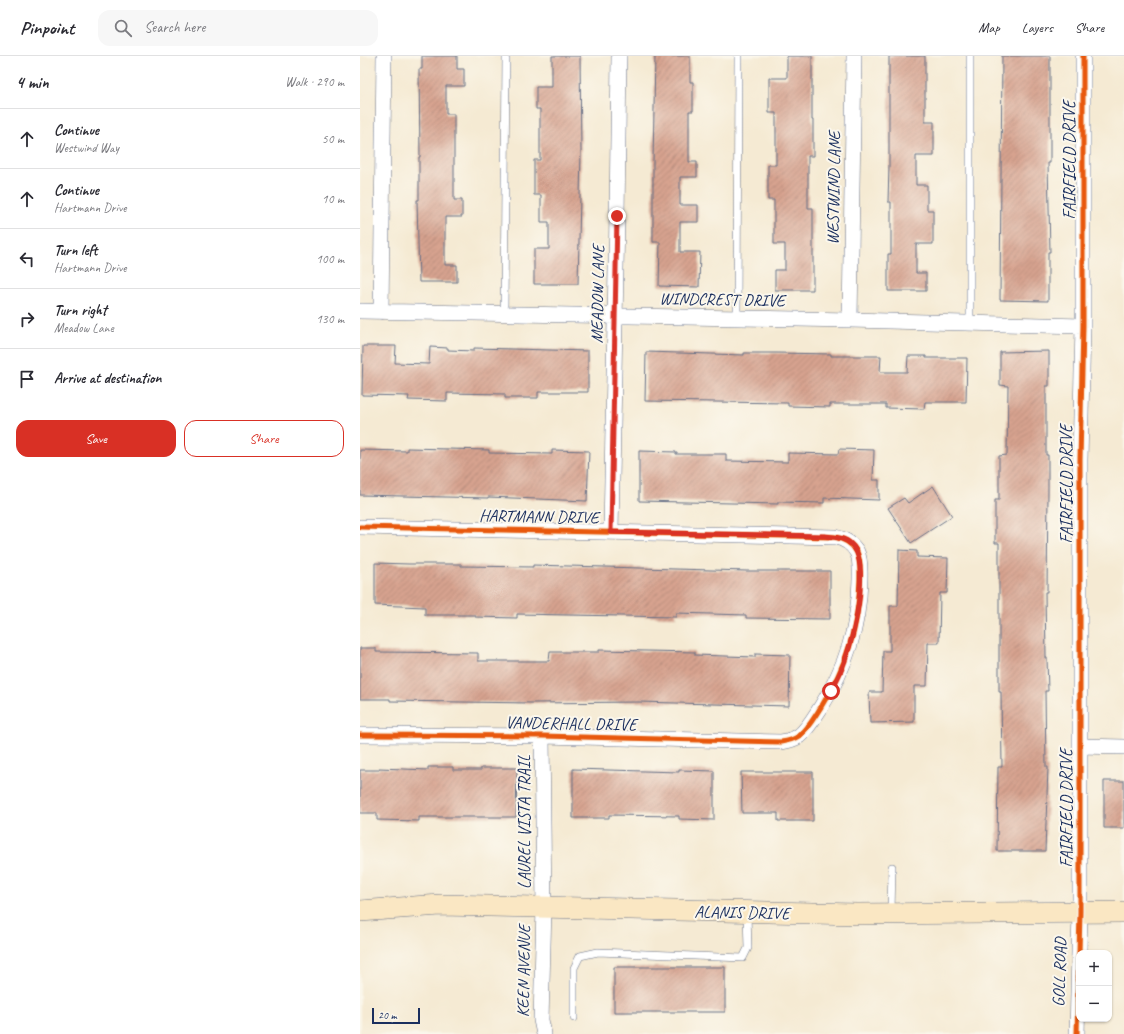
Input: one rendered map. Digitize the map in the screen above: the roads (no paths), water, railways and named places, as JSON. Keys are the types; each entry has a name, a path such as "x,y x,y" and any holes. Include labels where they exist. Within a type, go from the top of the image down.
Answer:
{"main road":[{"name":"ALANIS DRIVE","path":"360,911 440,905 856,914 1124,912"}],"street":[{"path":"381,312 384,56"},
{"name":"MEADOW LANE","path":"611,532 619,56"},
{"name":"WESTWIND LANE","path":"850,320 854,56"},
{"name":"FAIRFIELD DRIVE","path":"1080,912 1080,460 1083,326 1083,56"},
{"name":"WINDCREST DRIVE","path":"360,311 1083,326"},
{"name":"HARTMANN DRIVE","path":"360,527 835,537 850,542 859,559 860,574 856,616 851,642 843,667 831,691 799,736 792,740 782,742"},
{"name":"VANDERHALL DRIVE","path":"360,735 542,736 782,742"},
{"name":"LAUREL VISTA TRAIL","path":"542,736 544,908"},
{"path":"1080,746 1124,747"},
{"name":"KEEN AVENUE","path":"544,908 541,1020 544,1034"},
{"name":"GOLL ROAD","path":"1077,1034 1080,912"}],"lane":[{"path":"504,314 506,56"},
{"path":"737,318 738,56"},
{"path":"970,56 970,324"},
{"path":"891,914 892,867"},
{"path":"574,1018 574,968 580,956 598,952 743,958 748,948 747,912"}]}
